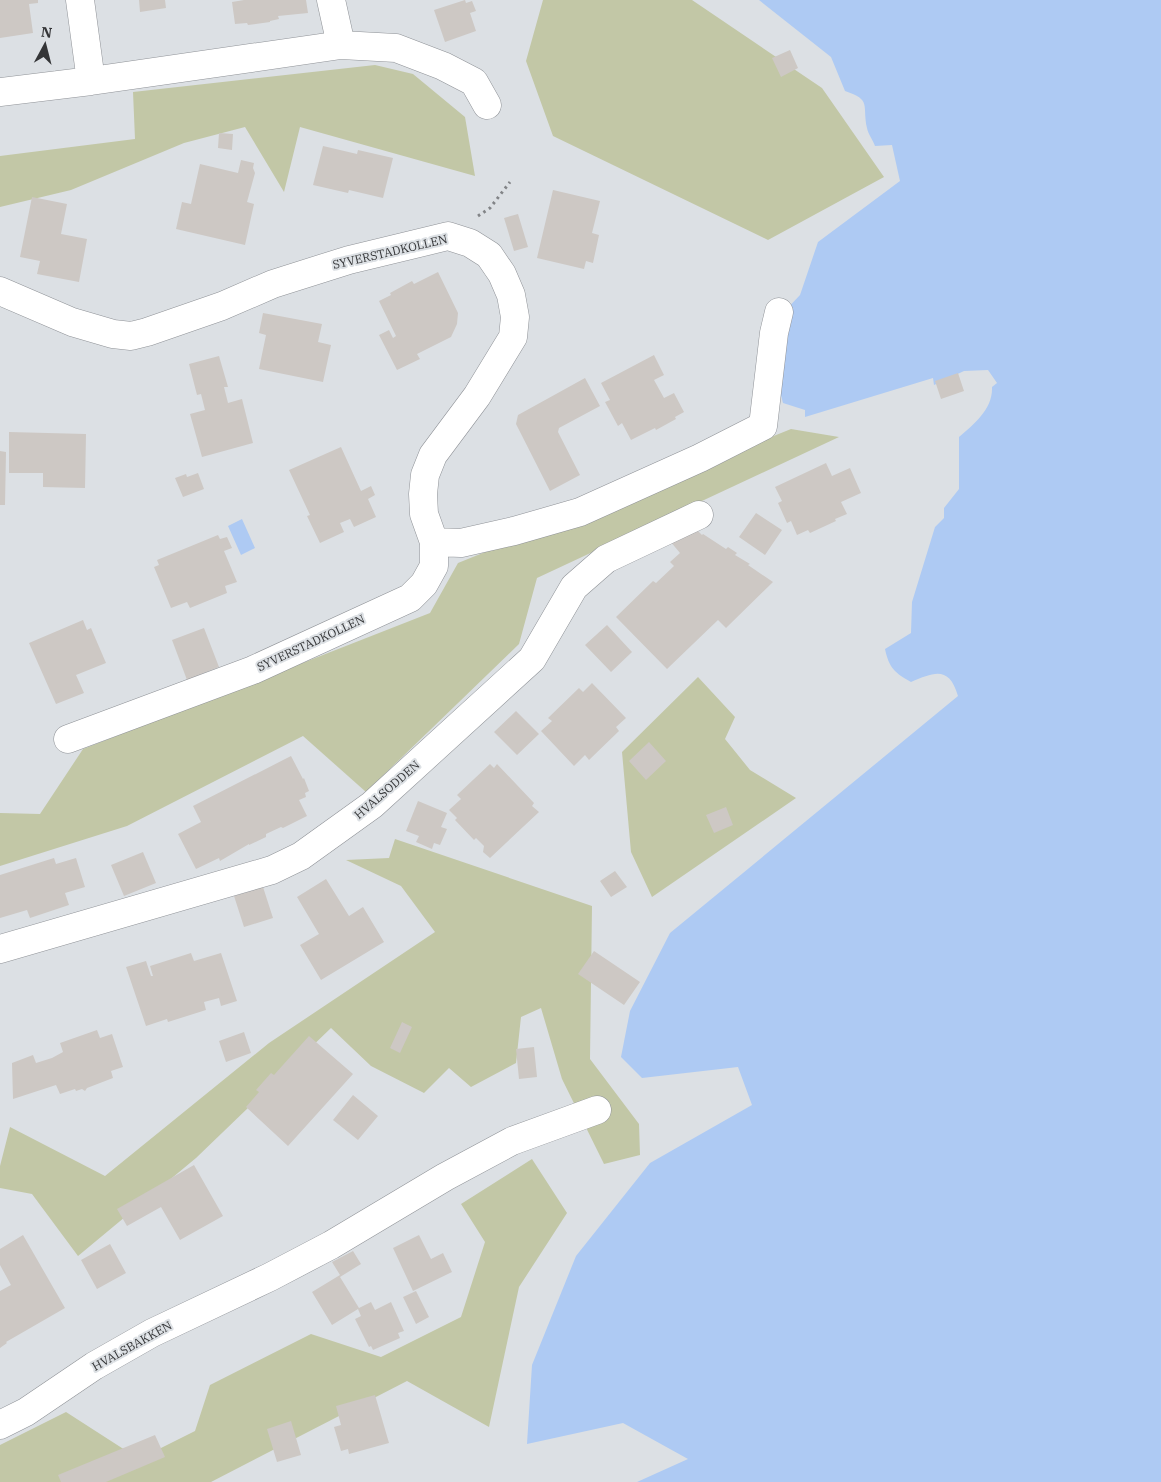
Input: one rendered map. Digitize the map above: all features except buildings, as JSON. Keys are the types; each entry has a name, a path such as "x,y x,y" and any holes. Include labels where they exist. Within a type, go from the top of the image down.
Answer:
{"street":[{"path":"80,0 91,81"},
{"path":"331,0 341,45"},
{"path":"0,92 91,81 341,45 396,48 442,66 474,82 487,105"},
{"name":"SYVERSTADKOLLEN","path":"0,291 72,322 113,334 131,336 222,306 273,284 349,260 448,236 470,243 488,255 502,274 511,295 515,317 513,337 477,396 433,455 425,475 423,494 424,514 434,542 434,566 424,584 410,598 253,670 68,739"},
{"path":"434,542 461,543 514,531 580,512 700,458 763,426 774,333 779,312"},
{"name":"HVALSODDEN","path":"0,949 272,870 301,856 372,805 532,659 574,587 606,559 699,515"},
{"name":"HVALSBAKKEN","path":"0,1424 26,1412 94,1366 152,1332 270,1277 512,1142 597,1110"}],"path":[{"path":"448,236 490,208 510,182"}],"green space":[{"path":"543,0 692,0 822,88 884,177 768,240 553,136 526,61"},
{"path":"375,65 413,74 465,117 475,176 300,127 284,192 245,127 184,143 71,190 0,207 0,156 135,139 133,92"},
{"path":"791,429 839,437 537,578 519,644 366,792 303,736 127,826 0,866 0,813 40,814 83,749 430,613 458,563"},
{"path":"698,677 735,717 725,739 750,770 796,798 652,897 631,852 622,752"},
{"path":"395,839 592,906 590,1059 639,1124 640,1155 604,1164 562,1079 541,1008 521,1017 516,1063 471,1087 449,1068 424,1093 371,1066 331,1028 196,1158 78,1256 32,1194 0,1188 0,1166 10,1127 105,1176 269,1043 435,932 401,886 346,860 389,858"},
{"path":"532,1159 567,1213 519,1287 489,1427 407,1381 211,1482 0,1482 0,1445 66,1412 139,1459 195,1431 210,1385 311,1334 381,1357 461,1317 485,1242 461,1204"}],"water":[{"path":"759,0 1161,0 1161,1482 637,1482 688,1459 623,1423 527,1444 532,1365 576,1256 650,1163 752,1105 738,1067 642,1078 621,1057 630,1011 670,933 958,696 950,680 940,674 934,674 911,682 905,679 897,673 888,661 885,649 911,633 912,602 935,527 944,518 944,508 959,489 959,437 982,415 989,402 992,387 997,383 988,370 964,371 934,385 933,378 805,417 805,410 783,403 776,376 783,313 800,295 818,242 900,181 892,145 875,146 868,130 863,101 859,97 845,91 831,57"},
{"path":"242,519 255,548 241,555 228,526"}]}
